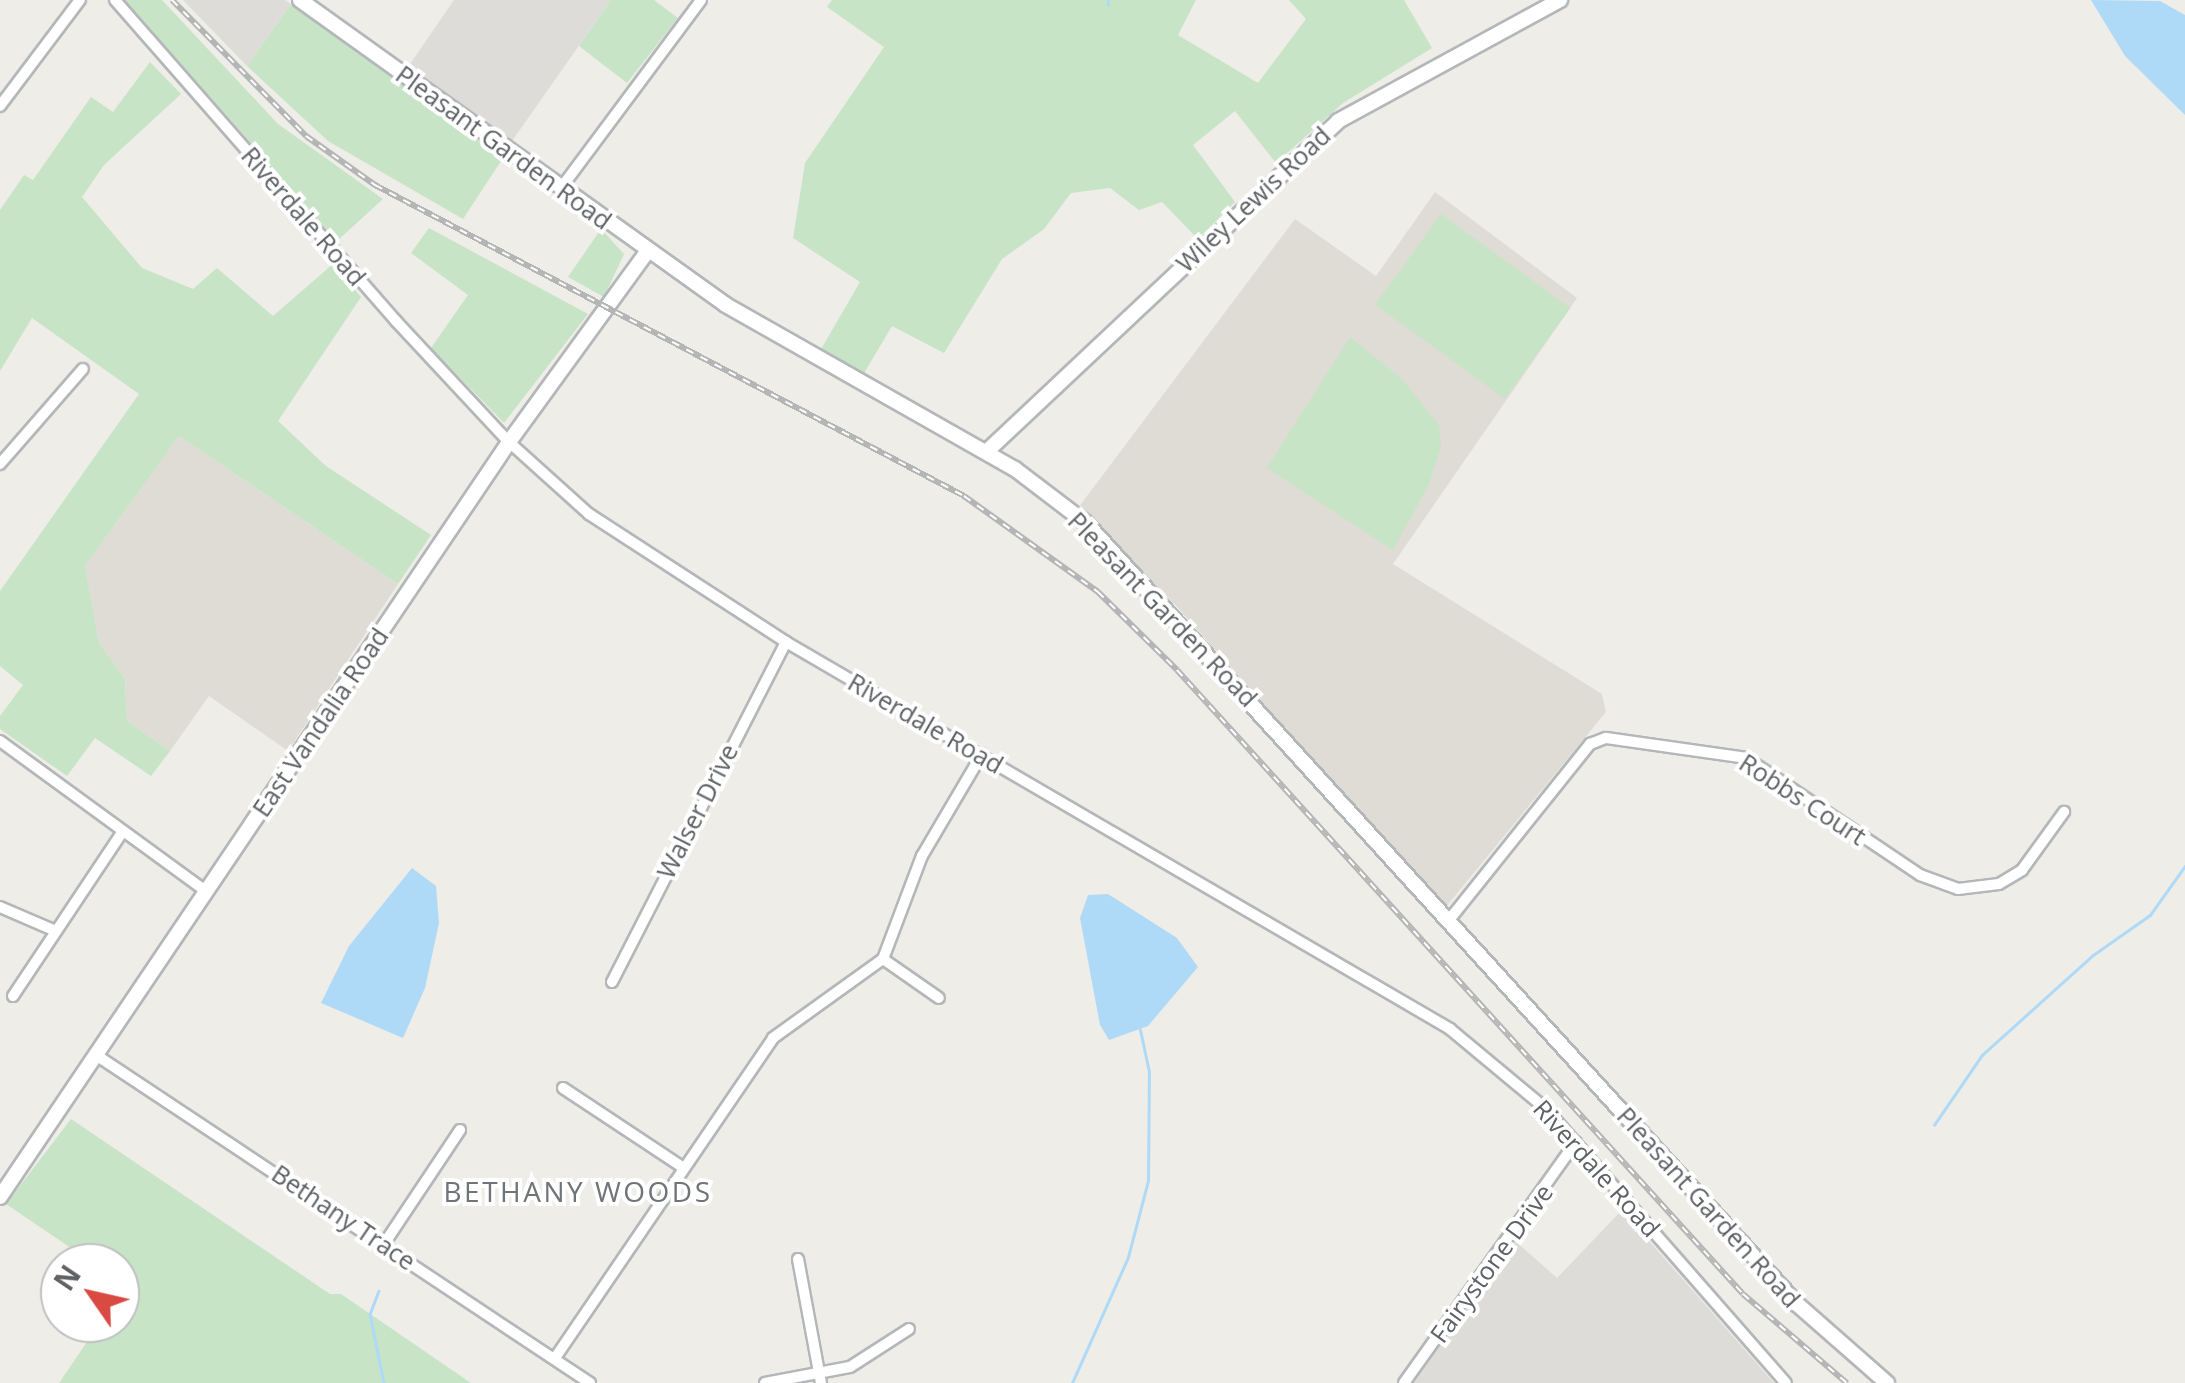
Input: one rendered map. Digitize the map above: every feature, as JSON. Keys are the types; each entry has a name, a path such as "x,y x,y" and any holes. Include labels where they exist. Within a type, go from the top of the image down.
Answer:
{"main road":[{"name":"Pleasant Garden Road","path":"300,0 647,252 789,345 986,452 1058,500 1112,548 1797,1304 1887,1383"},
{"name":"Wiley Lewis Road","path":"986,452 1338,121 1560,0"},
{"name":"East Vandalia Road","path":"0,1198 509,442 647,252"}],"street":[{"path":"0,106 80,0"},
{"name":"Riverdale Road","path":"115,0 509,442 630,546 786,642 1450,1029 1513,1078 1576,1142 1786,1383"},
{"path":"561,188 701,0"},
{"path":"0,464 83,369"},
{"name":"Walser Drive","path":"612,982 786,642"},
{"name":"Robbs Court","path":"1449,920 1590,744 1611,737 1746,758 1935,882 1958,889 1999,884 2022,870 2064,812"},
{"path":"0,742 206,891"},
{"path":"555,1358 681,1166 772,1038 884,959 922,856 982,754"},
{"path":"12,996 123,830"},
{"path":"0,907 56,931"},
{"path":"884,959 939,998"},
{"name":"Bethany Trace","path":"96,1055 590,1383"},
{"path":"562,1088 681,1166"},
{"path":"384,1244 460,1130"},
{"name":"Fairystone Drive","path":"1404,1383 1576,1142"},
{"path":"798,1259 821,1378"},
{"path":"765,1383 821,1378 868,1359 909,1329"}],"shaded area":[{"path":"183,0 285,0 291,4 247,66"},
{"path":"454,0 611,0 512,141 408,67"},
{"path":"1435,192 1577,298 1393,564 1602,694 1606,712 1445,908 1178,608 1078,508 1295,219 1376,276"},
{"path":"179,436 398,584 288,751 209,696 170,751 127,721 125,679 99,643 85,566"},
{"path":"1622,1210 1774,1383 1414,1383 1514,1240 1557,1278"}],"green space":[{"path":"125,0 162,0 278,124 383,199 337,241"},
{"path":"611,0 654,0 678,18 627,83 579,46"},
{"path":"832,0 1196,0 1178,35 1258,83 1306,19 1289,0 1404,0 1432,48 1343,103 1276,163 1235,111 1193,145 1235,202 1198,239 1162,202 1139,210 1110,188 1071,193 1044,229 1002,259 944,353 892,326 863,375 820,351 860,282 793,238 805,163 884,47 827,7"},
{"path":"291,4 503,158 463,219 328,141 247,66"},
{"path":"150,62 181,94 104,165 82,197 142,268 193,289 217,268 273,316 333,264 361,297 278,421 326,466 431,535 398,584 179,436 85,566 99,643 125,679 127,721 170,751 151,776 95,738 67,776 0,729 0,716 23,685 0,666 0,591 139,394 32,318 0,371 0,210 24,175 33,180 91,97 113,112"},
{"path":"1441,214 1570,308 1505,399 1375,305"},
{"path":"429,228 588,314 504,423 431,348 468,295 411,253"},
{"path":"601,229 624,254 604,297 568,277"},
{"path":"1350,337 1402,379 1439,425 1441,446 1429,484 1393,550 1267,468"},
{"path":"71,1119 330,1294 341,1294 471,1383 59,1383 86,1343 140,1343 140,1243 64,1243 6,1204"}],"water":[{"path":"2091,0 2160,1 2185,15 2185,115 2125,56"},
{"path":"412,868 436,886 439,923 425,988 403,1038 321,1003 349,946"},
{"path":"1108,894 1177,938 1198,967 1148,1026 1109,1040 1100,1025 1080,918 1088,895"}],"waterway":[{"path":"1108,0 1108,5"},
{"path":"1934,1125 1982,1055 2093,955 2150,915 2185,866"},
{"path":"1072,1383 1128,1257 1148,1181 1149,1072 1140,1030"},
{"path":"379,1291 370,1314 384,1383"}],"railway":[{"path":"172,0 306,136 375,185 964,496 1098,592 1177,670 1743,1294 1847,1383"}],"district":[{"name":"BETHANY WOODS","path":"578,1191"}]}
